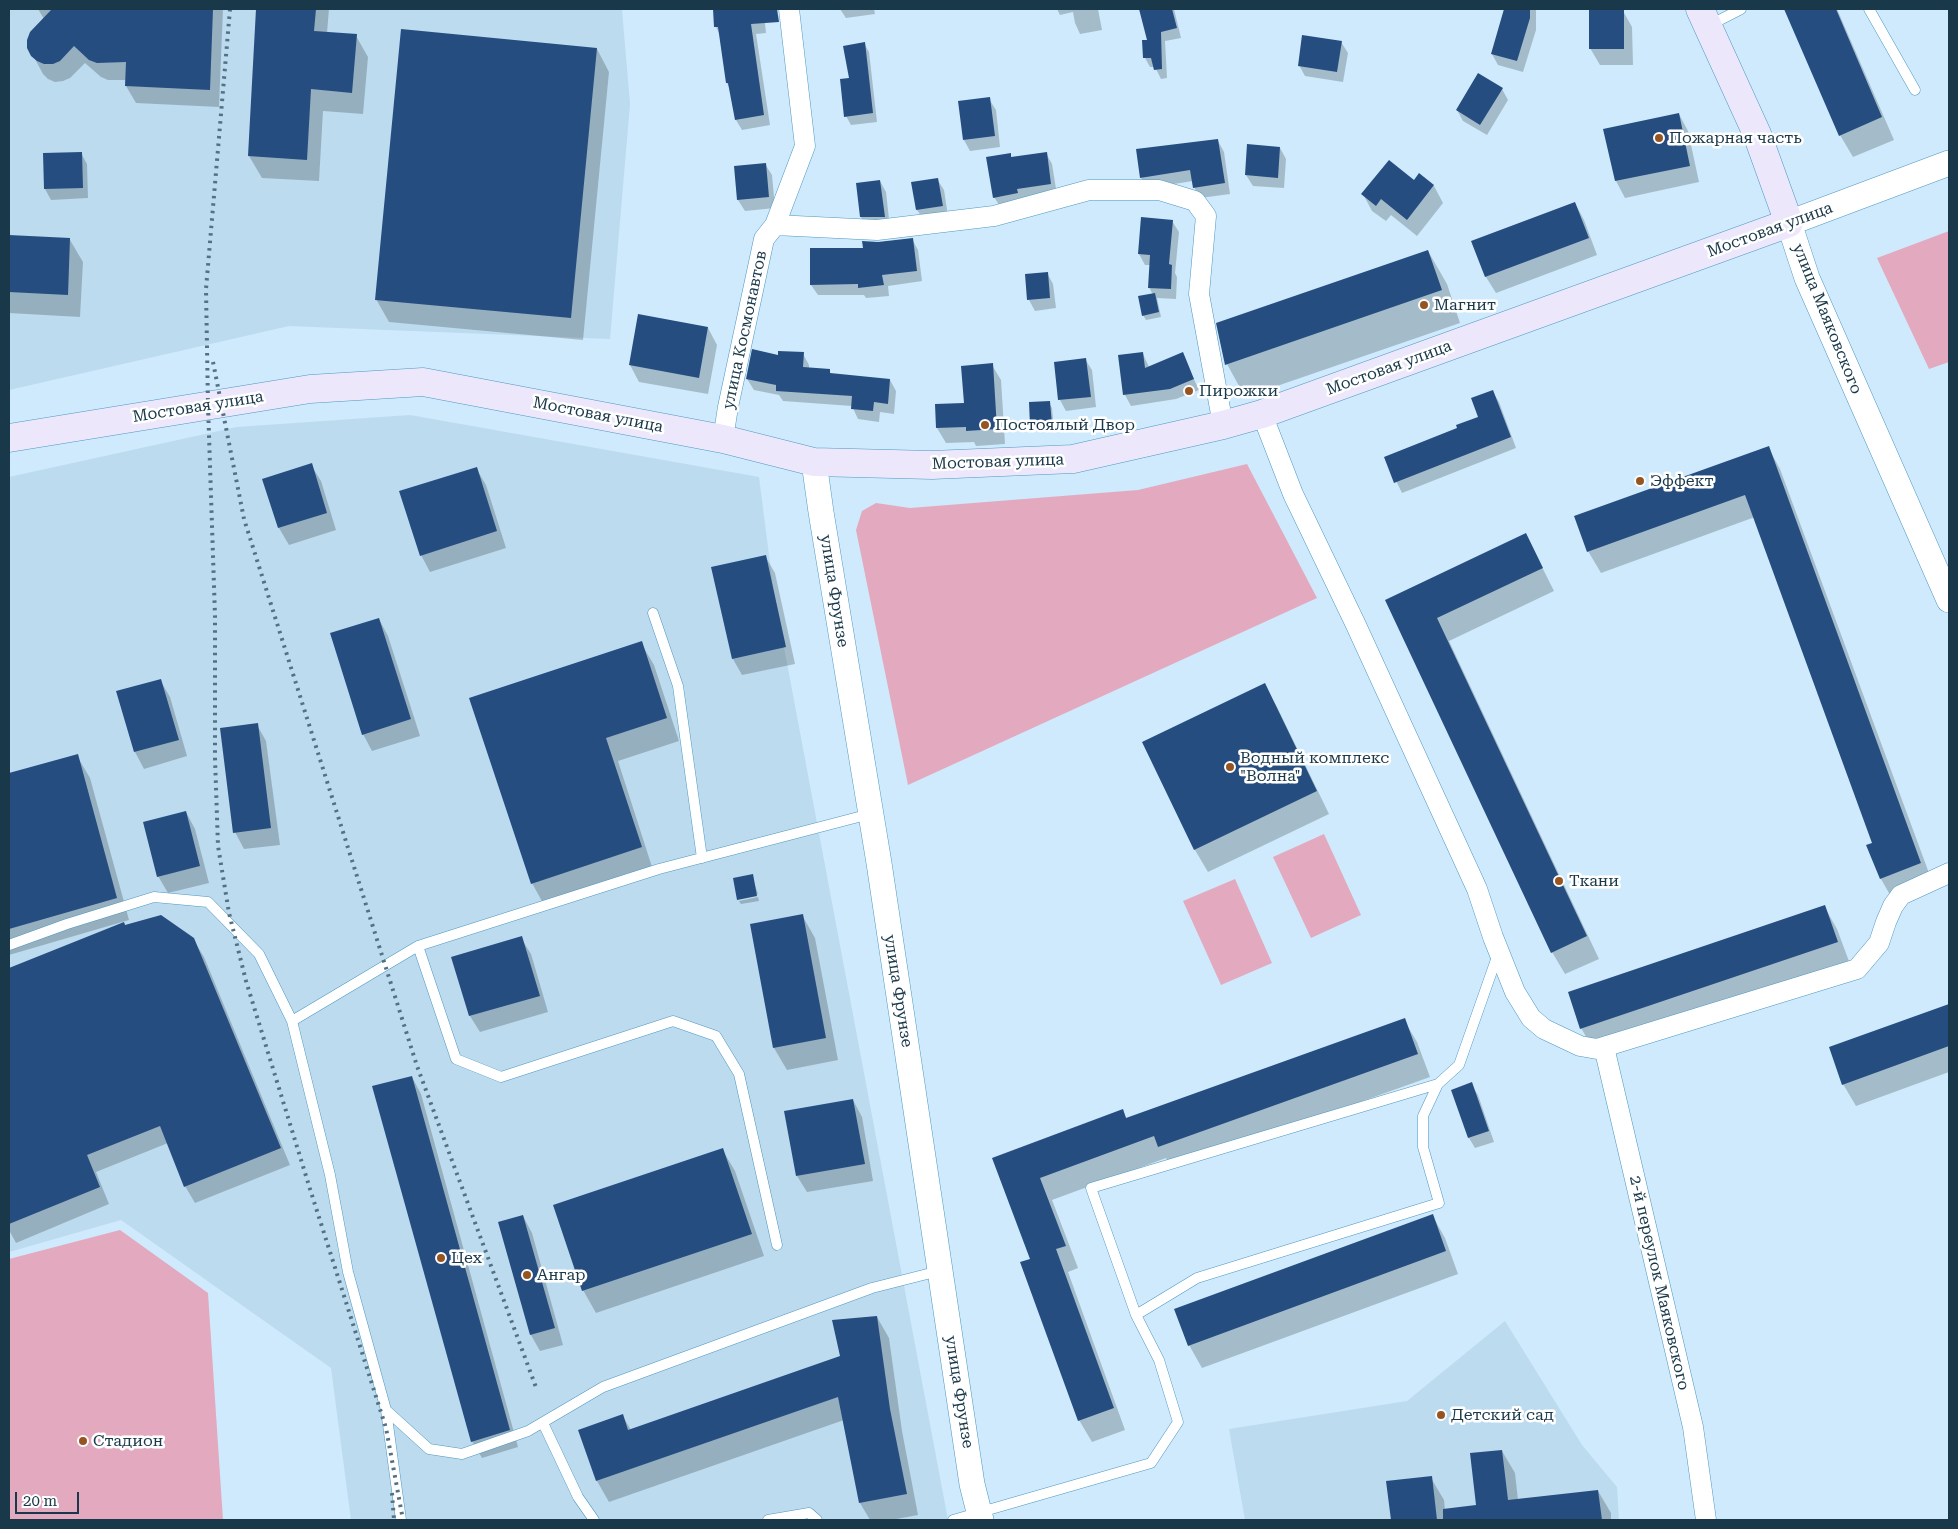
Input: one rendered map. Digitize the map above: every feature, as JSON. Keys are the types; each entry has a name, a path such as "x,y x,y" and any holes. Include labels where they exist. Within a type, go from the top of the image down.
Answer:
{"main road":[{"name":"улица Маяковского","path":"1703,18 1757,134 1789,223"},
{"name":"Мостовая улица","path":"9,438 310,389 423,382 724,438 814,462 932,465 1073,460 1262,414 1789,223"}],"street":[{"name":"улица Космонавтов","path":"724,438 728,407 764,240 775,225 805,146 789,9"},
{"name":"Мостовая улица","path":"1789,223 1949,163"},
{"path":"775,225 877,230 994,216 1089,190 1159,190 1195,201 1206,216 1198,294 1223,425"},
{"name":"улица Маяковского","path":"1789,223 1807,278 1949,600"},
{"path":"1262,414 1293,494 1355,623 1477,889 1515,992 1531,1018 1544,1029 1580,1046 1596,1049 1857,969 1879,943 1886,922 1901,895 1949,873"},
{"name":"улица Фрунзе","path":"814,462 871,814 972,1484 980,1516"},
{"name":"2-й переулок Маяковского","path":"1604,1047 1693,1427 1706,1520"}],"lane":[{"path":"1703,18 1742,9"},
{"path":"1869,9 1915,90"},
{"path":"653,613 678,686 702,858"},
{"path":"292,1021 418,946 659,869 871,814"},
{"path":"9,945 67,924 154,897 208,902 259,954 292,1021 330,1175 348,1272 386,1410 401,1520"},
{"path":"418,946 456,1059 501,1076 673,1021 716,1036 739,1074 777,1245"},
{"path":"1136,1315 1197,1278 1439,1203 1423,1147 1423,1116 1438,1084 1459,1065 1499,951"},
{"path":"953,1520 980,1516 1151,1463 1178,1422 1159,1360 1136,1315 1091,1188 1438,1084"},
{"path":"386,1410 429,1448 462,1454 528,1432 603,1387 872,1288 940,1270"},
{"path":"543,1423 578,1497 594,1520"},
{"path":"768,1520 809,1513 817,1520"}],"shaded area":[{"path":"9,9 622,10 630,104 610,339 289,326 9,390"},
{"path":"1949,231 1949,362 1929,369 1877,258"},
{"path":"410,415 759,477 774,594 948,1520 351,1520 331,1368 121,1220 9,1252 9,477 237,427"},
{"path":"1247,464 1317,598 908,785 856,530 862,511 876,503 910,508 1138,490"},
{"path":"1324,834 1361,915 1311,938 1273,857"},
{"path":"1235,879 1272,963 1221,985 1183,901"},
{"path":"120,1230 208,1293 223,1520 9,1520 9,1259"},
{"name":"Детский сад","path":"1505,1321 1582,1445 1617,1487 1619,1520 1245,1520 1229,1429 1407,1401"}],"building":[{"path":"52,9 213,9 210,90 125,86 126,62 97,63 89,60 74,46 60,61 53,64 44,64 37,61 31,56 27,48 27,40 30,32"},
{"path":"256,9 316,9 314,31 357,34 352,93 311,89 307,160 248,156"},
{"path":"713,9 777,9 779,22 751,24 764,115 735,120 728,83 726,83 718,27 714,27"},
{"path":"1139,9 1172,9 1177,28 1161,32 1162,69 1154,70 1151,58 1143,58 1142,40 1147,40"},
{"path":"1504,9 1530,9 1530,18 1517,61 1491,54"},
{"path":"1589,9 1624,10 1624,49 1589,49"},
{"path":"1784,9 1836,9 1882,117 1839,136"},
{"path":"401,29 597,48 571,318 375,300"},
{"path":"1302,35 1342,41 1337,72 1298,66"},
{"path":"865,42 873,113 844,117 840,79 849,78 843,46"},
{"path":"1478,73 1503,88 1480,125 1456,110"},
{"path":"990,97 995,136 963,140 958,101"},
{"path":"1679,113 1690,166 1615,181 1603,129"},
{"path":"1218,139 1225,183 1193,188 1190,170 1140,178 1136,149"},
{"path":"1247,144 1280,147 1278,178 1245,175"},
{"path":"82,152 83,188 44,189 43,153"},
{"path":"1047,152 1051,184 1017,189 1018,193 993,198 986,157 1011,153 1011,157"},
{"path":"1389,160 1414,180 1419,173 1434,185 1407,220 1381,199 1376,206 1361,194"},
{"path":"766,163 769,197 737,200 734,166"},
{"path":"938,178 943,206 916,210 911,182"},
{"path":"880,180 885,217 860,217 856,183"},
{"path":"1575,202 1589,238 1485,277 1471,241"},
{"path":"1141,217 1173,220 1169,264 1172,265 1171,289 1148,288 1150,255 1138,254"},
{"path":"9,235 70,238 68,295 9,292"},
{"path":"913,238 917,271 882,275 884,285 858,288 858,284 810,285 810,248 863,248 862,241 878,242"},
{"path":"1428,250 1442,290 1225,365 1216,323"},
{"path":"1048,272 1050,298 1027,300 1025,274"},
{"path":"1155,293 1159,312 1142,316 1138,296"},
{"path":"638,314 708,327 699,378 629,365"},
{"path":"752,349 778,355 778,351 804,352 803,367 830,369 830,373 890,379 888,404 874,402 873,411 851,409 852,396 776,391 776,385 746,379"},
{"path":"1143,352 1145,368 1183,352 1194,379 1170,389 1123,395 1118,355"},
{"path":"1086,358 1091,397 1058,400 1054,362"},
{"path":"993,363 997,429 966,431 966,427 936,428 935,404 964,403 961,366"},
{"path":"1493,390 1511,437 1394,483 1384,457 1457,428 1456,425 1478,417 1471,398"},
{"path":"1050,401 1052,425 1030,426 1029,402"},
{"path":"1769,446 1921,863 1880,879 1866,845 1872,843 1745,495 1587,552 1574,516"},
{"path":"312,463 327,513 278,528 262,479"},
{"path":"477,467 497,531 420,556 399,491"},
{"path":"1526,533 1543,568 1437,618 1587,936 1551,953 1385,600"},
{"path":"766,555 786,647 732,659 711,567"},
{"path":"379,618 411,719 362,735 330,633"},
{"path":"642,641 667,718 606,738 642,847 531,884 469,698"},
{"path":"161,679 179,740 134,752 116,691"},
{"name":"Водный комплекс \"Волна\"","path":"1265,683 1317,791 1194,850 1142,742"},
{"path":"258,723 271,828 233,833 220,728"},
{"path":"78,754 117,898 9,929 9,773"},
{"path":"186,811 200,866 157,877 143,822"},
{"path":"753,874 757,896 737,900 733,878"},
{"path":"1825,905 1838,942 1580,1029 1568,992"},
{"path":"803,914 826,1038 773,1048 750,924"},
{"path":"161,915 194,938 281,1148 184,1187 160,1126 87,1155 100,1187 9,1224 9,968 124,922 125,925"},
{"path":"522,936 540,996 469,1016 451,957"},
{"path":"1949,1004 1949,1046 1842,1085 1829,1047"},
{"path":"1405,1018 1418,1054 1158,1147 1154,1136 1040,1178 1066,1246 1056,1249 1114,1408 1078,1421 1020,1262 1030,1259 992,1158 1123,1109 1126,1118"},
{"name":"Цех","path":"412,1076 510,1430 471,1442 372,1086"},
{"path":"1472,1082 1489,1131 1468,1138 1451,1090"},
{"path":"853,1099 865,1164 796,1176 784,1111"},
{"path":"723,1148 752,1234 582,1291 553,1205"},
{"path":"1433,1214 1446,1251 1188,1346 1174,1309"},
{"name":"Ангар","path":"523,1215 555,1328 530,1335 498,1222"},
{"path":"877,1316 890,1409 907,1494 859,1503 838,1397 596,1481 578,1430 623,1414 628,1430 840,1356 832,1320"},
{"path":"1502,1450 1508,1500 1598,1490 1602,1520 1443,1520 1443,1509 1476,1505 1470,1453"},
{"path":"1432,1476 1437,1520 1391,1520 1386,1481"}],"railway":[{"path":"230,9 206,289 215,616 215,758 218,846 229,913 246,981 386,1428 403,1520"},
{"path":"213,362 244,519 417,1066 537,1390"},
{"path":"392,1493 394,1520"}],"place":[{"name":"Пожарная часть","path":"1659,138"},
{"name":"Магнит","path":"1424,305"},
{"name":"Пирожки","path":"1189,391"},
{"name":"Постоялый Двор","path":"985,425"},
{"name":"Эффект","path":"1640,481"},
{"name":"Водный комплекс \"Волна\"","path":"1230,767"},
{"name":"Ткани","path":"1559,881"},
{"name":"Цех","path":"441,1258"},
{"name":"Ангар","path":"527,1275"},
{"name":"Детский сад","path":"1441,1415"},
{"name":"Стадион","path":"83,1441"}]}
